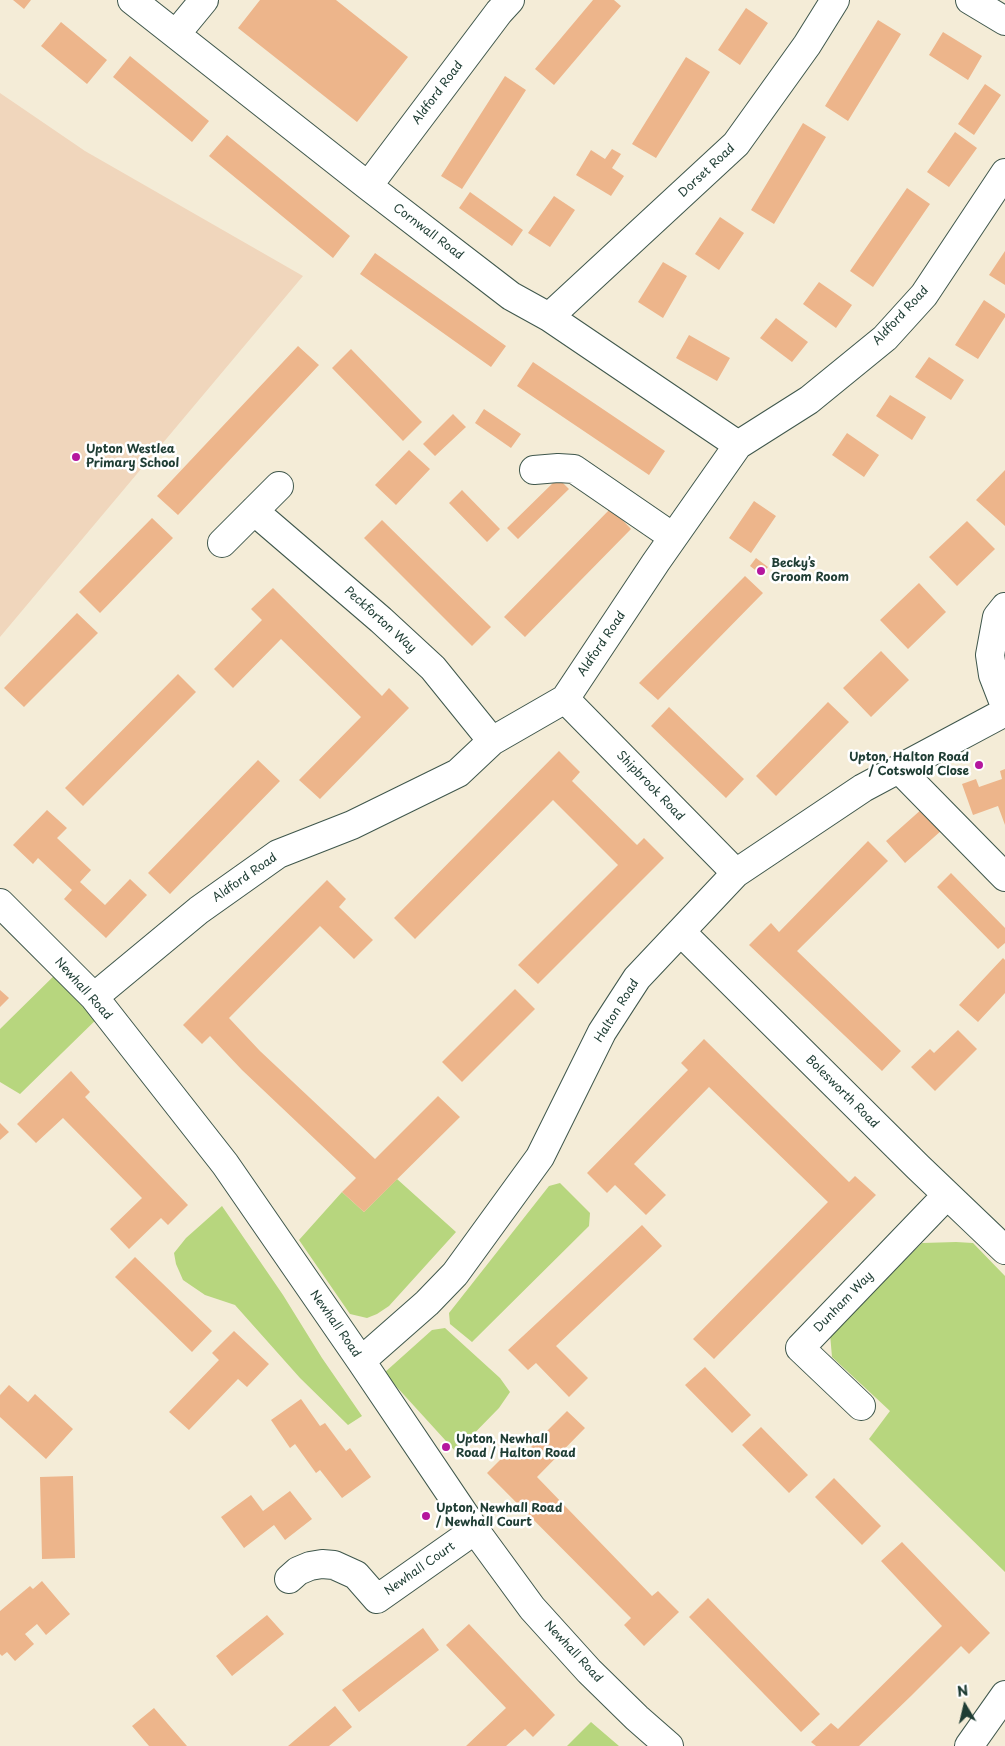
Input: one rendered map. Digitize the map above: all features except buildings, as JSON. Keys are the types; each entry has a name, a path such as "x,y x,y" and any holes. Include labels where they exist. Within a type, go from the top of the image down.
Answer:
{"street":[{"name":"Cornwall Road","path":"132,0 511,296 550,316 738,445"},
{"path":"176,34 204,0"},
{"name":"Aldford Road","path":"368,186 510,0"},
{"name":"Dorset Road","path":"550,316 736,144 807,44 835,0"},
{"path":"970,0 1005,21"},
{"name":"Aldford Road","path":"94,996 199,910 278,854 352,825 458,773 492,741 566,698 673,537 738,445 809,400 885,338 924,294 1005,173"},
{"path":"534,470 574,469 673,537"},
{"path":"222,543 278,486"},
{"name":"Peckforton Way","path":"254,511 381,620 433,668 492,741"},
{"path":"1005,607 997,617 990,655 993,675 1005,706"},
{"name":"Shipbrook Road","path":"566,698 736,873"},
{"name":"Halton Road","path":"361,1361 428,1303 455,1274 540,1157 602,1032 637,978 736,873 863,788 1005,712"},
{"path":"899,769 1005,877"},
{"name":"Newhall Road","path":"0,903 94,996 225,1164 475,1530 532,1608 589,1671 669,1746"},
{"name":"Bolesworth Road","path":"680,932 1005,1250"},
{"name":"Dunham Way","path":"861,1406 800,1348 947,1195"},
{"name":"Newhall Court","path":"288,1579 298,1571 310,1566 334,1565 356,1574 377,1599 475,1530"},
{"path":"969,1746 1005,1695"}],"shaded area":[{"name":"Upton Westlea Primary School","path":"0,93 85,151 303,276 0,637"}],"green space":[{"path":"64,966 105,1011 20,1094 0,1082 0,1029"},
{"path":"397,1179 456,1232 389,1306 367,1318 350,1314 299,1240 342,1192 364,1212"},
{"path":"560,1183 590,1213 589,1226 472,1342 450,1324 449,1313 549,1186"},
{"path":"222,1206 362,1416 348,1425 300,1378 235,1305 205,1295 183,1280 176,1264 174,1253 186,1238"},
{"path":"922,1243 973,1243 1005,1276 1005,1572 869,1439 890,1411 832,1357 830,1334"},
{"path":"445,1328 500,1378 510,1392 499,1408 456,1452 384,1373 432,1330"},
{"path":"591,1722 619,1746 567,1746"}],"place":[{"name":"Upton Westlea Primary School","path":"76,457"},
{"name":"Becky’s Groom Room","path":"761,571"},
{"name":"Upton, Halton Road / Cotswold Close","path":"979,765"},
{"name":"Upton, Newhall Road / Halton Road","path":"446,1447"},
{"name":"Upton, Newhall Road / Newhall Court","path":"426,1516"}]}
